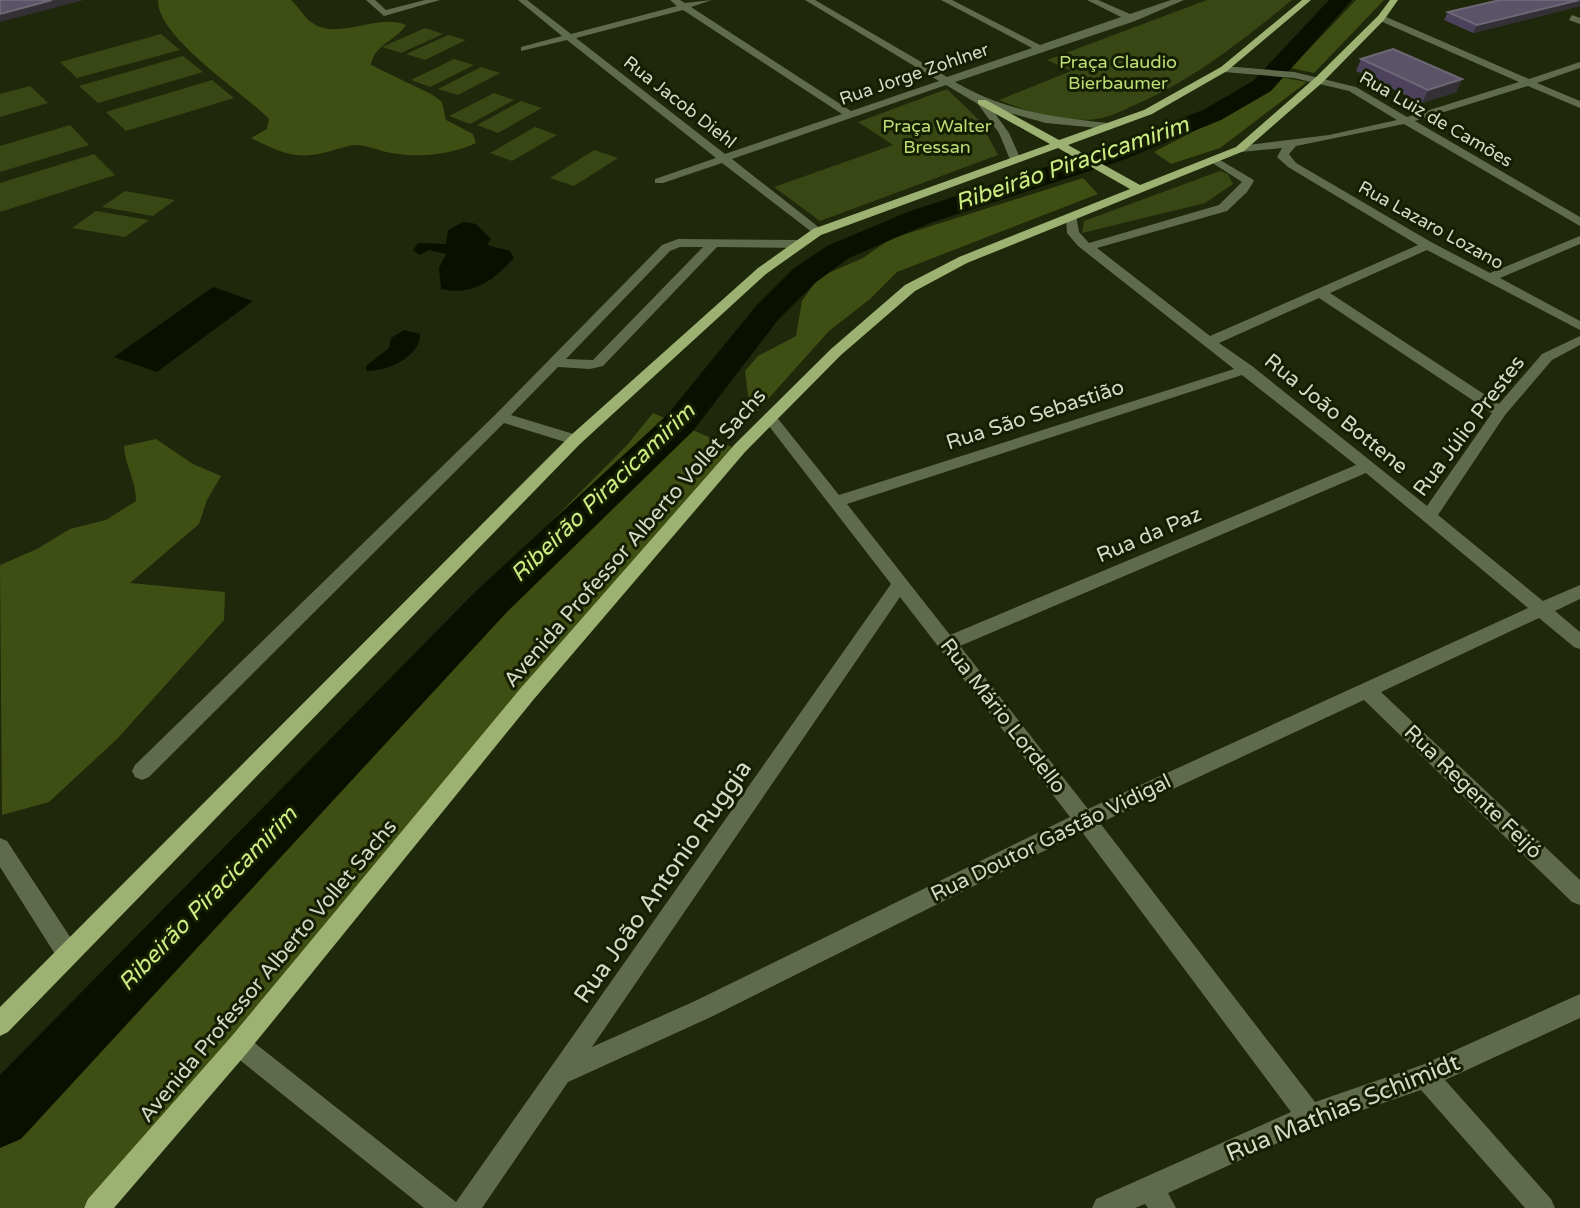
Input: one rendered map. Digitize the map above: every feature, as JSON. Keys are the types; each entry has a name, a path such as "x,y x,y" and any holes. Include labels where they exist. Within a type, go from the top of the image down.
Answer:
{"main road":[{"path":"0,1024 575,440 762,271 817,232 1148,112 1224,69 1307,0"},
{"name":"Avenida Professor Alberto Vollet Sachs","path":"97,1208 239,1045 527,694 770,418 836,352 910,288 963,260 1240,149 1319,80 1381,18 1394,0"},
{"path":"982,102 1141,190"}],"street":[{"path":"370,0 384,13 436,0"},
{"name":"Rua Jacob Diehl","path":"522,0 817,232"},
{"path":"674,0 849,114"},
{"path":"524,49 708,0"},
{"path":"809,0 982,102 1045,120 1108,126"},
{"path":"945,0 1040,49"},
{"path":"1091,0 1132,19"},
{"name":"Rua Jorge Zohlner","path":"659,181 1181,0"},
{"path":"1381,18 1580,105"},
{"path":"1240,149 1291,146 1409,122 1580,65"},
{"name":"Rua Luiz de Camões","path":"1224,69 1294,75 1363,94 1580,222"},
{"path":"982,102 1004,132 1015,160"},
{"name":"Rua Lazaro Lozano","path":"1291,146 1283,153 1283,157 1292,165 1427,245 1580,326"},
{"path":"1088,247 1223,208 1243,190 1248,181 1215,160"},
{"name":"Rua João Bottene","path":"1072,218 1073,233 1088,247 1368,466 1580,642"},
{"path":"1490,278 1580,240"},
{"path":"142,771 501,417 666,248 678,243 797,244"},
{"path":"555,362 590,365 598,363 712,245"},
{"path":"1211,341 1427,245"},
{"path":"1321,293 1500,412"},
{"name":"Rua Júlio Prestes","path":"1429,516 1500,412 1547,357 1580,340"},
{"name":"Rua São Sebastião","path":"836,502 1247,369"},
{"path":"501,417 575,440"},
{"name":"Rua Mário Lordello","path":"770,418 1085,820 1310,1116"},
{"name":"Rua da Paz","path":"947,644 1368,466"},
{"name":"Rua João Antonio Ruggia","path":"466,1208 900,584"},
{"name":"Rua Doutor Gastão Vidigal","path":"563,1072 703,1009 1085,820 1580,592"},
{"name":"Rua Regente Feijó","path":"1366,690 1580,895"},
{"path":"2,858 68,954"},
{"name":"Rua Mathias Schimidt","path":"1105,1208 1157,1199 1310,1116 1424,1076 1580,1006"},
{"path":"239,1045 446,1208"},
{"path":"1424,1076 1542,1208"}],"green space":[{"path":"158,0 291,0 311,22 325,28 348,28 384,22 406,25 376,52 371,65 433,95 442,102 446,120 473,134 476,143 445,153 424,155 391,153 355,145 313,155 295,155 269,147 251,138 267,129 269,119 186,47 161,15"},
{"name":"Praça Claudio Bierbaumer","path":"1207,0 1292,0 1199,70 1159,94 1107,117 1085,120 1059,118 999,100 1071,71 1047,60"},
{"path":"1356,0 1384,0 1314,73 1291,68"},
{"path":"425,28 443,34 401,53 382,47"},
{"path":"161,34 180,50 77,78 60,62"},
{"path":"448,35 466,40 425,60 406,54"},
{"path":"183,56 203,72 98,103 79,86"},
{"path":"454,59 474,65 430,87 411,80"},
{"path":"481,67 500,73 458,95 438,89"},
{"path":"1280,77 1307,82 1220,148 1171,164 1154,152 1265,94"},
{"path":"212,80 234,98 126,131 106,112"},
{"path":"30,86 48,103 0,117 0,94"},
{"name":"Praça Walter Bressan","path":"947,89 980,121 998,155 820,221 774,187 893,145 858,122"},
{"path":"494,93 514,100 470,124 449,116"},
{"path":"521,101 542,108 498,133 477,125"},
{"path":"70,125 89,145 0,172 0,146"},
{"path":"535,127 557,135 512,161 490,153"},
{"path":"594,150 618,158 574,186 550,178"},
{"path":"94,154 115,175 0,212 0,183"},
{"path":"1220,171 1228,174 1233,184 1205,203 1082,233 1084,221"},
{"path":"1083,178 1098,194 897,272 870,299 829,331 751,418 745,371 758,356 796,336 802,301 819,277 863,258 890,239"},
{"path":"125,191 175,200 153,216 102,207"},
{"path":"96,211 149,220 125,237 72,228"},
{"path":"653,413 732,447 247,1019 83,1208 0,1208 0,1136 494,610 541,532 627,445"},
{"path":"156,439 193,464 221,476 207,500 199,524 130,583 225,592 224,620 117,739 49,802 2,815 0,565 37,549 70,529 106,520 136,501 124,446"}],"shaded area":[{"path":"463,222 476,224 491,239 487,245 510,251 514,258 482,285 463,290 441,289 439,268 446,254 429,250 420,255 413,250 418,243 446,244 448,230"},
{"path":"213,287 253,301 157,372 114,357"},
{"path":"404,330 420,334 415,350 392,366 366,371 366,366 389,348 391,338"}],"building":[{"path":"0,0 52,0 0,14"},
{"path":"1500,0 1579,0 1477,25 1448,12"},
{"path":"1393,49 1462,79 1428,90 1361,59"}],"waterway":[{"name":"Ribeirão Piracicamirim","path":"0,1118 491,602 680,423 767,313 804,276 838,252 920,217 1111,155 1212,115 1262,86 1341,0"}]}
